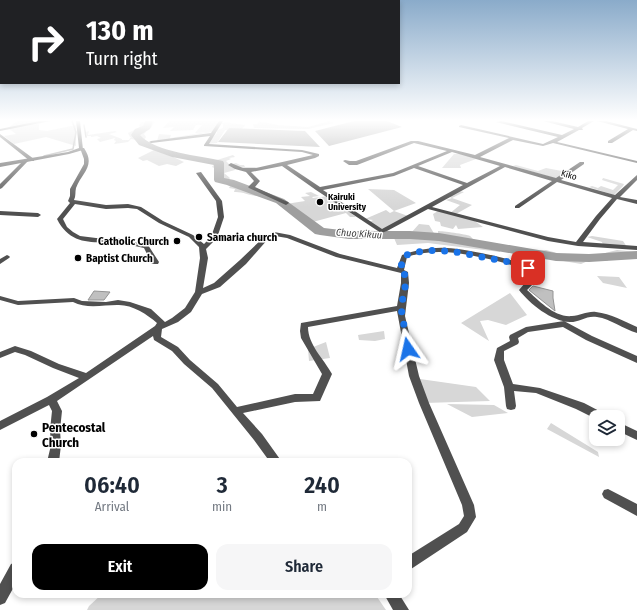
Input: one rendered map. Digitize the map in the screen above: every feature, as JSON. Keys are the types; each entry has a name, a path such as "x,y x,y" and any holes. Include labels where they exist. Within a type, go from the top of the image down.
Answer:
{"street":[{"path":"17,149 29,160"},
{"path":"0,165 69,153 80,149"},
{"path":"74,202 71,201 74,195 73,190 86,165 86,155 82,149"},
{"path":"231,165 239,170 248,171 317,155 302,151 281,149"},
{"name":"Kiko","path":"345,161 349,163 357,163 393,149"},
{"path":"476,157 491,149"},
{"path":"584,149 637,162"},
{"path":"318,189 394,174 452,150"},
{"name":"Kiko","path":"452,150 502,166 637,202"},
{"path":"0,187 29,160"},
{"path":"283,164 381,231 502,166"},
{"path":"517,207 582,164"},
{"path":"414,166 467,185"},
{"path":"248,171 257,181 251,188 286,203"},
{"path":"199,173 219,201 221,217 214,238 202,249"},
{"path":"578,244 591,225 614,197 637,177"},
{"path":"0,426 51,400 158,328 175,320 188,310 199,292 204,258 201,245 191,236 161,222 139,208 128,206 106,207 74,202"},
{"path":"74,202 60,219 68,233 84,239 124,240 128,243 143,245 146,246 155,262"},
{"path":"427,207 548,239 578,244 637,248"},
{"path":"0,213 38,215"},
{"path":"199,292 217,286 266,238 274,234 288,236 338,256 404,272 406,282 401,308 414,376 424,403 468,505 470,517 463,528 412,561"},
{"path":"400,271 404,256 431,250 454,251 514,263 528,268 533,272 529,284 524,290 539,304 554,314 570,319 593,314 600,315 637,330"},
{"path":"0,262 7,257"},
{"path":"0,298 18,303 74,300 80,303 106,304 118,302 148,311 161,322 158,328 157,338 175,349 186,362 214,386 258,437 273,458"},
{"path":"235,411 294,398 316,398 326,374 324,367 308,342 304,325 401,308"},
{"path":"511,406 509,388 499,360 500,350 514,342 513,337 526,330 564,324 589,338 637,360"},
{"path":"0,355 14,349 28,353 87,377"},
{"path":"509,388 537,390 589,411"},
{"path":"51,400 57,411 55,430 56,445 54,458"},
{"path":"625,430 637,436"},
{"path":"608,494 637,510"},
{"path":"0,598 12,576"},
{"path":"394,598 402,610"}],"shaded area":[{"path":"157,149 184,162 176,166 167,164 159,166 147,160 143,161 138,158"},
{"path":"454,154 462,154 476,159 460,165 461,168 442,168"},
{"path":"233,155 235,157 229,158 231,159 226,161 229,164 228,165 236,163 244,165 245,167 258,167 252,169 234,167 235,170 224,173 230,178 227,182 246,185 266,195 254,196 234,192 235,189 229,188 230,186 227,185 230,183 218,180 217,177 219,170 212,167 217,160"},
{"path":"516,165 538,171 546,168 567,172 558,179 513,166"},
{"path":"603,178 624,184 614,195 589,187 592,186 598,188 601,186 613,190 618,185 602,180"},
{"path":"368,189 394,190 416,203 394,211"},
{"path":"459,191 464,192 452,198 447,196"},
{"path":"311,192 319,196 312,197 313,198 328,196 356,217 350,217 346,213 309,223 286,204 305,201 301,197 310,196 305,193"},
{"path":"452,198 472,205 456,214 467,217 483,227 458,229 456,225 453,229 441,226 440,222 435,221 433,214 438,211 449,214 460,205 446,200"},
{"path":"386,210 390,213 394,211 408,216 382,230 369,222 373,220 365,219"},
{"path":"419,224 429,225 435,235 438,236 438,231 468,235 477,242 500,246 500,252 428,243 397,245 394,238 411,233"},
{"path":"362,230 388,232 394,238 344,236 335,232 360,232"},
{"path":"592,236 623,241 627,247 603,245 602,242 587,237"},
{"path":"546,250 568,256 589,257 617,250 637,252 637,257 611,258 607,261 588,261 581,264 516,253"},
{"path":"597,276 619,277 627,288 603,283"},
{"path":"510,293 527,315 506,325 488,320 480,321 489,341 461,323"},
{"path":"384,331 385,339 375,341 359,340 358,335"},
{"path":"326,342 330,358 309,361 308,349"},
{"path":"420,379 476,387 490,401 424,403"},
{"path":"447,404 494,405 508,413 472,417"},
{"path":"551,423 598,452 599,457 547,429"},
{"path":"98,598 378,598 386,610 87,610"}],"building":[{"path":"533,286 553,291 555,311 529,290"},
{"path":"94,291 110,292 104,300 88,300"}],"waterway":[{"path":"44,156 71,149"},
{"name":"Chuo Kikuu","path":"160,149 175,155 219,163 219,180 230,182 280,201 320,231 349,235 410,235 439,237 556,257 589,258 637,255"}],"place":[{"name":"Kairuki University","path":"320,202"},
{"name":"Samaria church","path":"199,237"},
{"name":"Catholic Church","path":"177,241"},
{"name":"Baptist Church","path":"78,258"},
{"name":"Pentecostal Church","path":"34,434"}],"route":[{"path":"408,349 401,316 406,282 404,272 400,271 404,256 407,254 431,250 454,251 514,263 528,268"}]}
